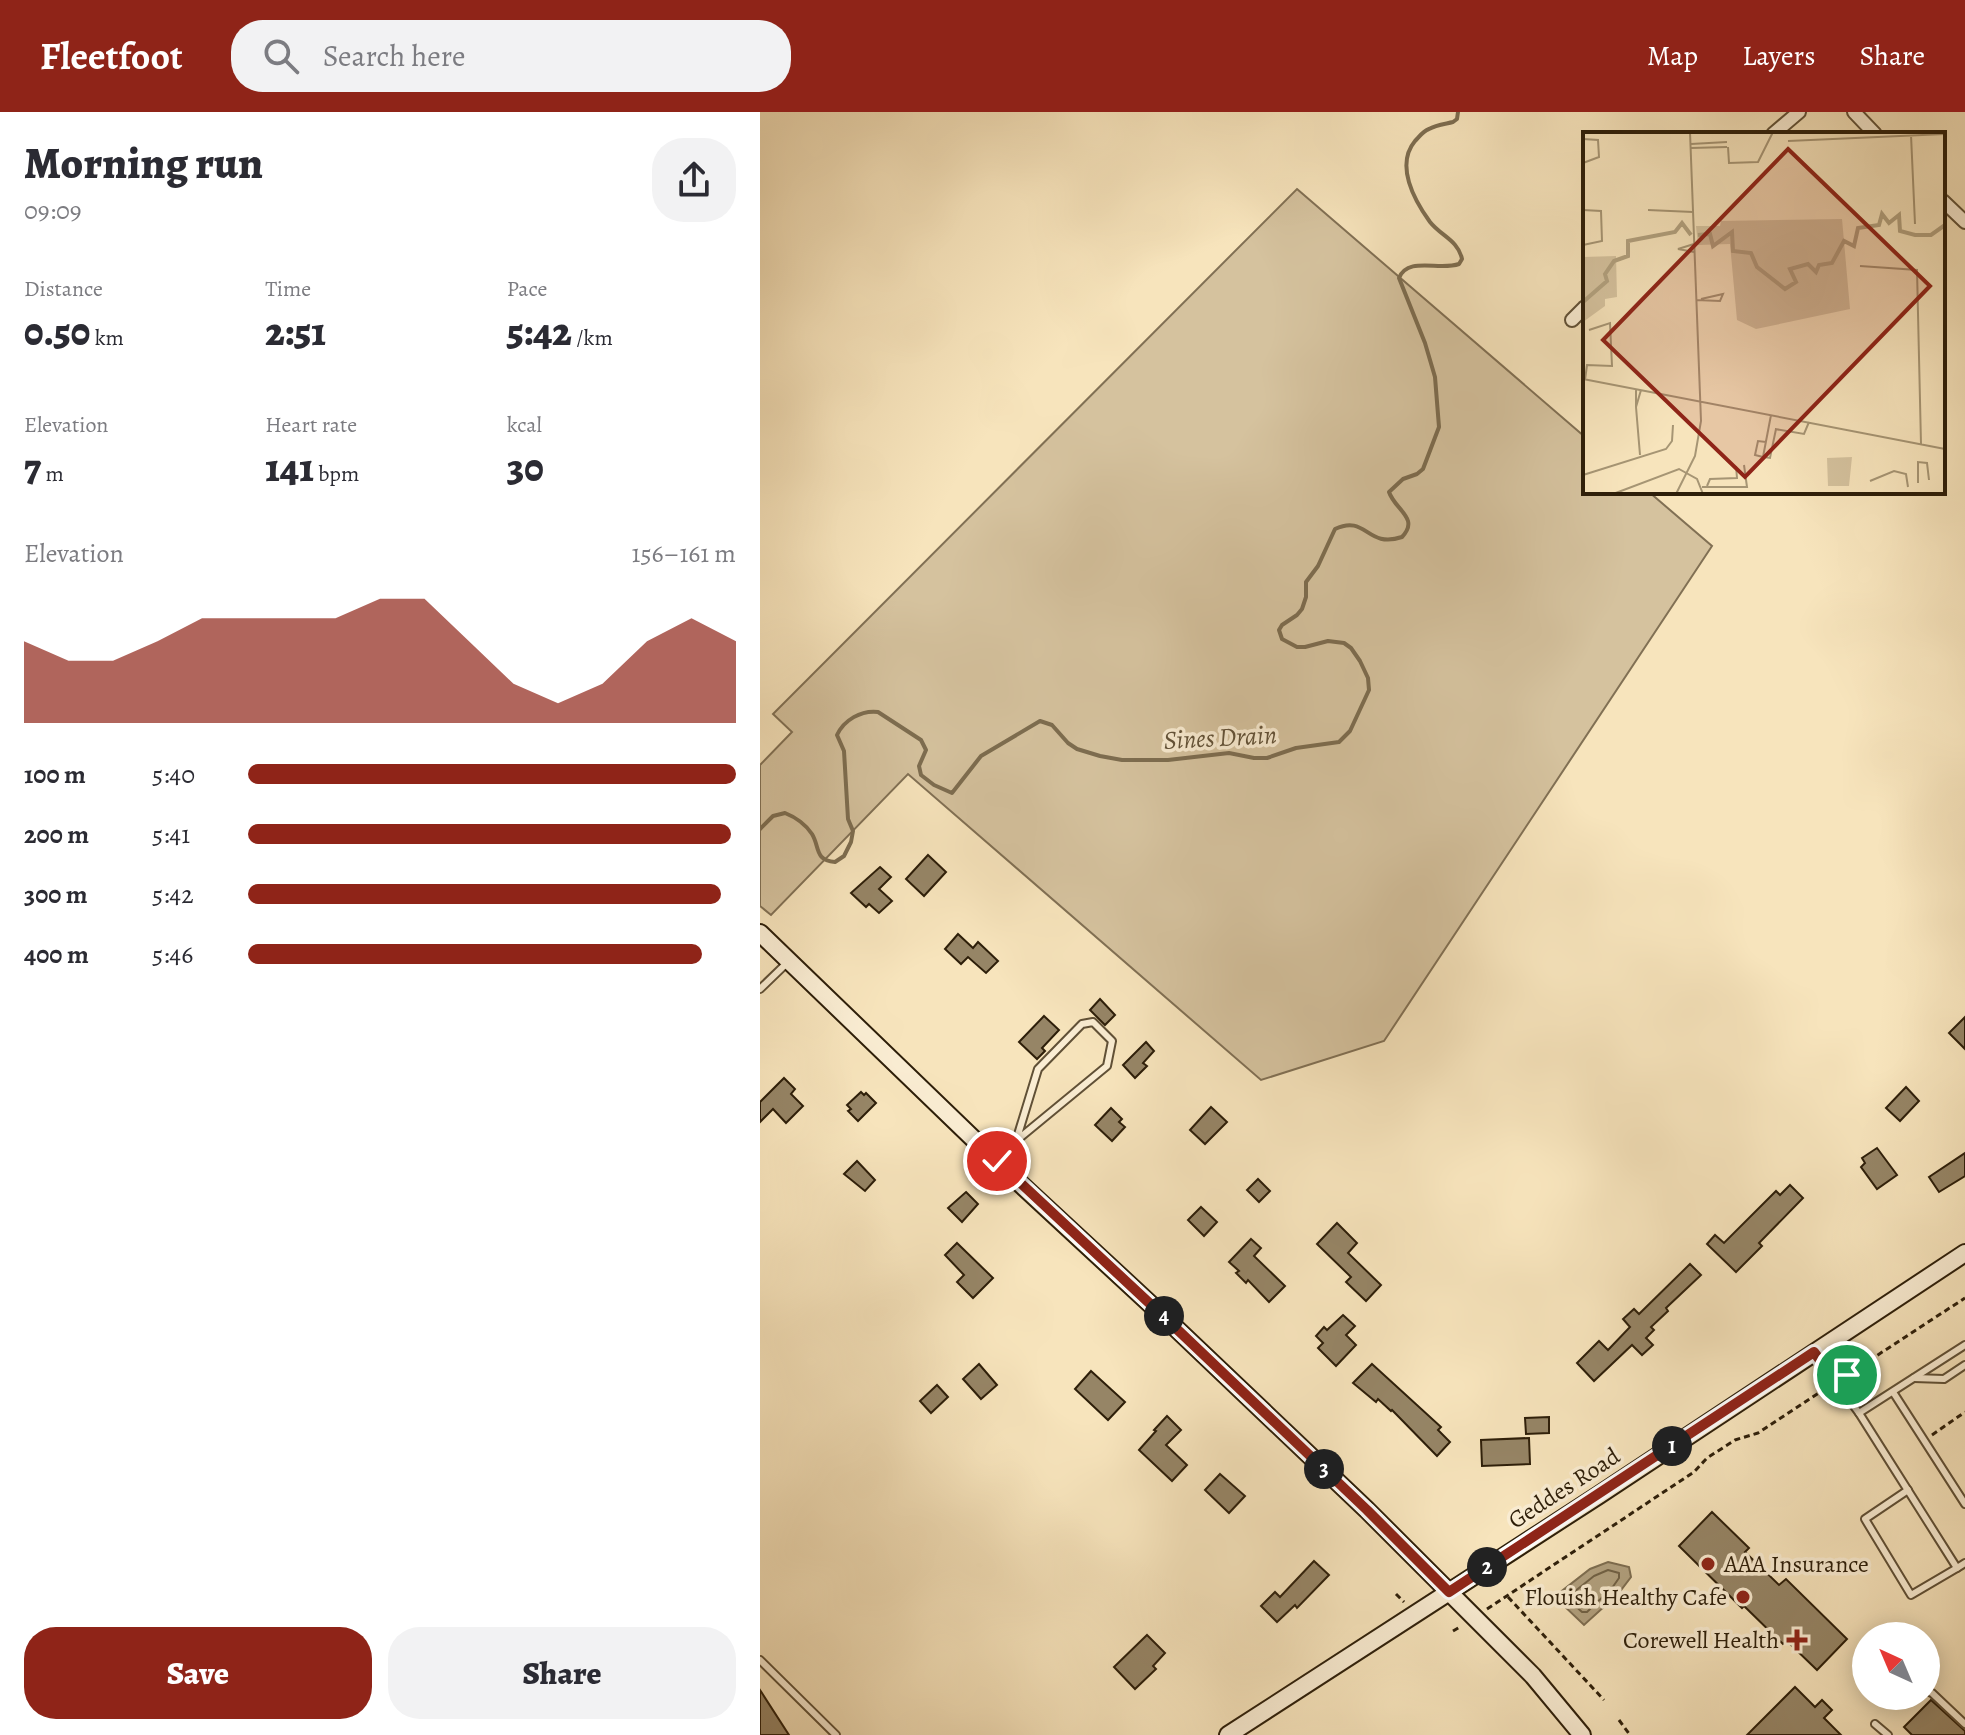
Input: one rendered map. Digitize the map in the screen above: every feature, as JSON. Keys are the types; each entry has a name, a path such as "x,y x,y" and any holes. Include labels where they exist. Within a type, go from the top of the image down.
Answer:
{"main road":[{"path":"760,933 1367,1510 1533,1676 1582,1735"},
{"name":"Geddes Road","path":"1228,1735 1965,1253"}],"street":[{"path":"1775,132 1799,112"},
{"path":"1854,112 1873,132"},
{"path":"1945,203 1965,222"},
{"path":"1572,320 1583,309"}],"lane":[{"path":"760,989 789,961"},
{"path":"997,1161 1016,1141 1107,1066 1112,1041 1093,1022 1082,1024 1038,1069 1016,1141"},
{"path":"1859,1413 1965,1345"},
{"path":"1814,1352 1859,1413 1957,1568"},
{"path":"1914,1378 1944,1379 1965,1365"},
{"path":"1893,1392 1965,1504"},
{"path":"1908,1490 1865,1519 1911,1595 1965,1563"},
{"path":"760,1660 836,1735"},
{"path":"1940,1701 1965,1724"},
{"path":"1875,1724 1888,1735"}],"path":[{"path":"1500,1601 1694,1472 1707,1458 1735,1440 1758,1433 1965,1298"},
{"path":"1934,1433 1965,1412"},
{"path":"1507,1596 1604,1700"},
{"path":"1619,1720 1630,1735"}],"shaded area":[{"path":"1297,189 1583,435 1583,494 1651,494 1712,546 1384,1041 1261,1080 908,774 771,915 760,906 760,765 792,732 773,714"}],"water":[{"path":"1608,1562 1629,1567 1631,1577 1618,1594 1584,1625 1560,1602 1558,1594 1590,1569"}],"building":[{"path":"928,855 946,872 924,896 906,879"},
{"path":"880,867 891,877 879,889 892,901 879,913 869,904 866,907 851,893"},
{"path":"958,934 973,948 978,942 998,961 986,973 968,957 961,964 945,949"},
{"path":"1100,999 1115,1015 1105,1025 1090,1010"},
{"path":"1044,1016 1059,1030 1042,1048 1045,1051 1037,1059 1019,1042"},
{"path":"1965,1017 1965,1049 1949,1033"},
{"path":"1146,1042 1154,1051 1143,1063 1147,1066 1135,1078 1123,1065"},
{"path":"784,1078 795,1089 791,1094 803,1106 786,1123 773,1109 760,1122 760,1102"},
{"path":"1906,1087 1919,1101 1900,1121 1886,1108"},
{"path":"861,1092 876,1103 858,1121 848,1111 851,1109 847,1105"},
{"path":"1211,1107 1227,1122 1205,1144 1190,1130"},
{"path":"1111,1108 1125,1127 1112,1141 1095,1125"},
{"path":"1877,1148 1897,1175 1877,1189 1861,1167 1865,1163 1862,1158"},
{"path":"1965,1153 1965,1176 1939,1192 1929,1177"},
{"path":"857,1161 875,1180 865,1191 844,1174"},
{"path":"1258,1179 1270,1191 1259,1202 1247,1190"},
{"path":"1790,1185 1803,1198 1759,1243 1762,1246 1736,1272 1707,1244 1715,1235 1724,1243 1776,1191 1780,1195"},
{"path":"966,1192 978,1204 962,1222 948,1208"},
{"path":"1201,1207 1217,1222 1204,1236 1188,1220"},
{"path":"1337,1223 1357,1243 1348,1253 1381,1285 1366,1301 1346,1282 1351,1277 1317,1244"},
{"path":"1251,1239 1261,1248 1254,1256 1285,1286 1269,1302 1248,1280 1246,1283 1236,1273 1239,1271 1229,1262"},
{"path":"957,1243 993,1278 973,1298 957,1282 964,1275 945,1255"},
{"path":"1690,1264 1701,1275 1651,1327 1654,1330 1646,1338 1653,1345 1642,1355 1632,1345 1594,1381 1577,1363 1599,1341 1608,1350 1630,1327 1623,1319 1634,1309 1639,1314"},
{"path":"1343,1315 1355,1326 1346,1335 1356,1345 1336,1366 1318,1348 1323,1343 1316,1336"},
{"path":"979,1364 997,1385 981,1399 963,1379"},
{"path":"1372,1364 1441,1427 1438,1430 1450,1442 1437,1456 1392,1410 1378,1399 1376,1402 1353,1383"},
{"path":"1091,1371 1125,1402 1108,1420 1075,1389"},
{"path":"937,1385 948,1397 931,1413 920,1401"},
{"path":"1167,1416 1181,1430 1166,1445 1187,1465 1172,1481 1139,1450"},
{"path":"1549,1417 1549,1433 1526,1434 1525,1418"},
{"path":"1529,1438 1530,1464 1482,1466 1481,1440"},
{"path":"1220,1474 1245,1496 1229,1513 1205,1490"},
{"path":"1712,1512 1749,1548 1745,1552 1779,1585 1786,1579 1847,1639 1817,1670 1787,1641 1783,1644 1744,1606 1742,1608 1679,1546"},
{"path":"1314,1561 1329,1575 1297,1608 1295,1605 1277,1622 1261,1606 1275,1592 1280,1597"},
{"path":"1147,1635 1165,1653 1153,1666 1156,1669 1135,1689 1114,1667"},
{"path":"1795,1687 1815,1707 1822,1700 1832,1710 1824,1718 1841,1735 1747,1735"},
{"path":"760,1690 789,1735 760,1735"},
{"path":"1940,1708 1965,1731 1965,1735 1912,1735 1904,1727 1921,1710"}],"waterway":[{"name":"Sines Drain","path":"760,829 773,816 785,813 810,831 824,859 835,862 844,856 853,831 848,819 844,751 837,735 849,721 865,713 878,712 921,740 926,750 919,766 921,775 952,793 981,756 1040,721 1052,725 1077,749 1122,760 1168,760 1229,753 1267,758 1296,748 1339,742 1350,731 1369,690 1368,678 1351,648 1344,643 1328,641 1297,647 1282,639 1279,630 1302,609 1306,582 1318,566 1335,529 1354,526 1381,539 1402,537 1407,530 1407,519 1389,492 1403,479 1423,469 1439,427 1435,377 1399,278 1409,268 1451,266 1459,264 1462,259 1457,247 1434,227 1418,203 1409,182 1407,161 1409,150 1421,134 1435,126 1453,122 1458,112"}],"place":[{"name":"AAA Insurance","path":"1708,1564"},
{"name":"Flouish Healthy Cafe","path":"1743,1597"},
{"name":"Corewell Health","path":"1797,1640"}],"route":[{"path":"997,1161 1367,1510 1449,1592 1814,1352 1836,1382 1847,1375"}]}
